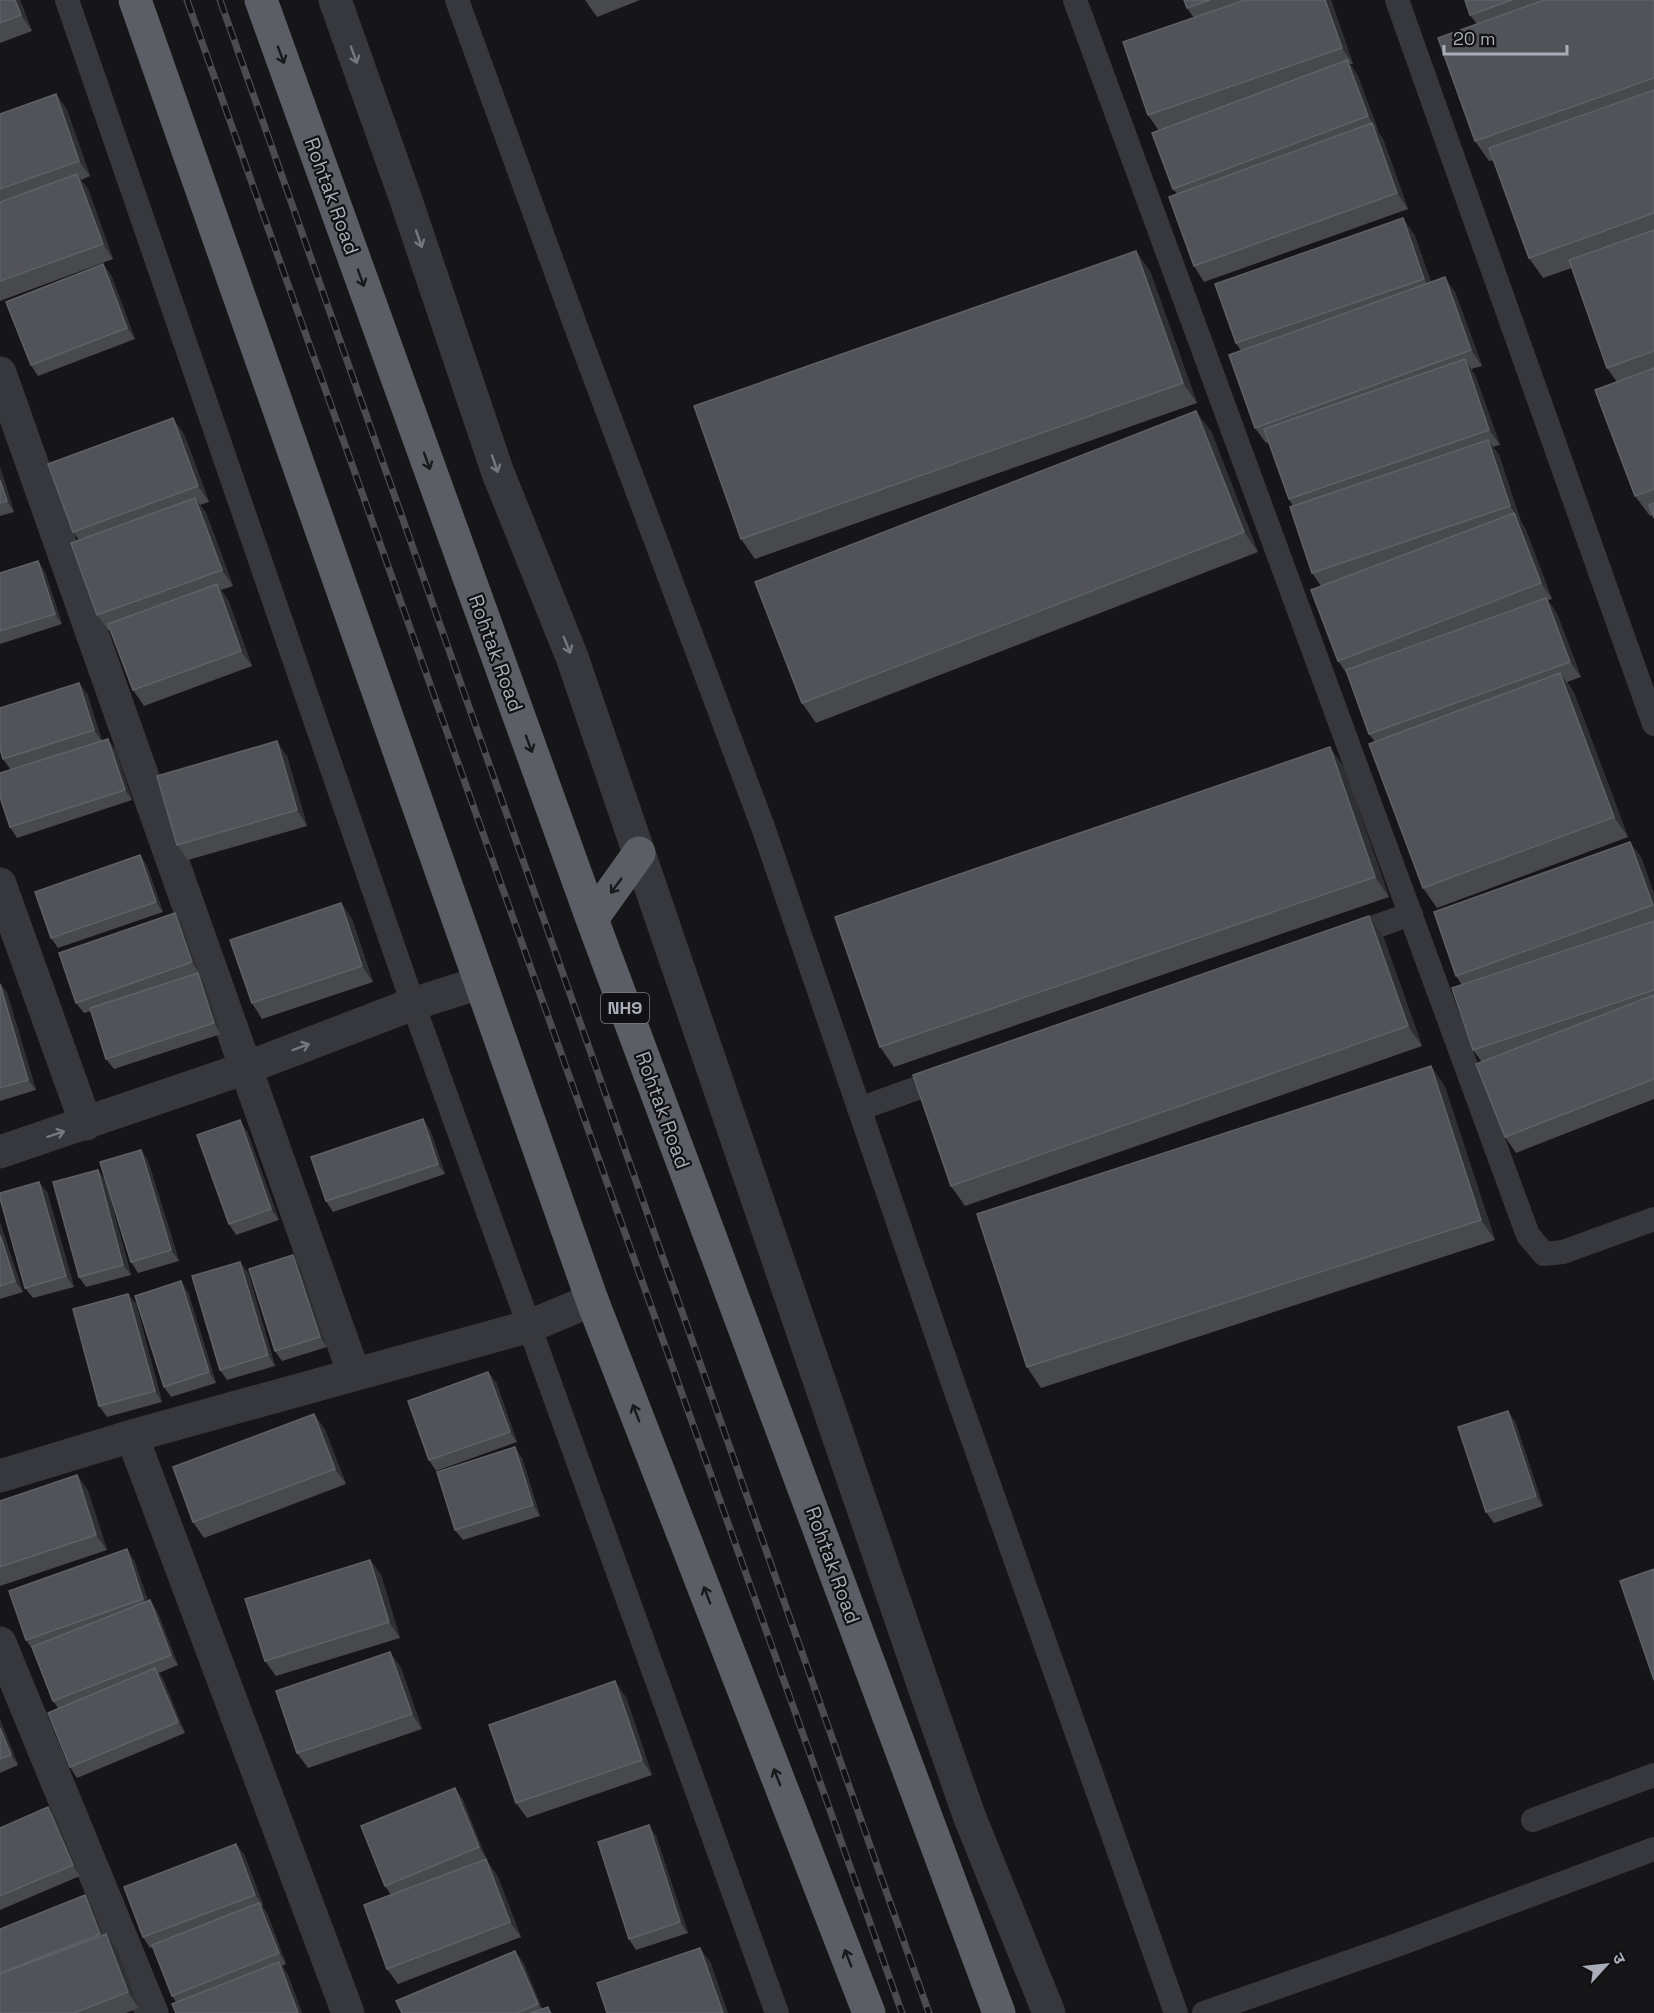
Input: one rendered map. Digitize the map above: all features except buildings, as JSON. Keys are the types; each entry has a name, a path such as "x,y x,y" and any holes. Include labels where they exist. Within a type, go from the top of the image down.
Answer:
{"highway":[{"path":"135,0 592,1300 869,2013"},
{"name":"Rohtak Road","path":"261,0 592,919 999,2013"},
{"path":"592,919 639,853"}],"street":[{"path":"335,0 406,200 498,473 572,657 966,1807 1049,2013"},
{"path":"0,373 354,1374"},
{"path":"0,885 86,1124"},
{"path":"0,1152 246,1068 413,1004 479,983"},
{"path":"0,1476 132,1436 530,1326 592,1300"},
{"path":"132,1436 348,2013"},
{"path":"0,1643 152,2013"}],"lane":[{"path":"67,0 413,1004 777,2013"},
{"path":"457,0 580,338 763,827 958,1398 1176,2013"},
{"path":"1075,0 1528,1234 1544,1254 1563,1252 1654,1219"},
{"path":"1397,0 1654,724"},
{"path":"1326,944 1412,914"},
{"path":"859,1109 965,1071"},
{"path":"1533,1820 1654,1775"},
{"path":"1204,2013 1408,1941 1654,1849"}],"railway":[{"path":"187,0 902,2013"},
{"path":"220,0 929,2013"}]}
